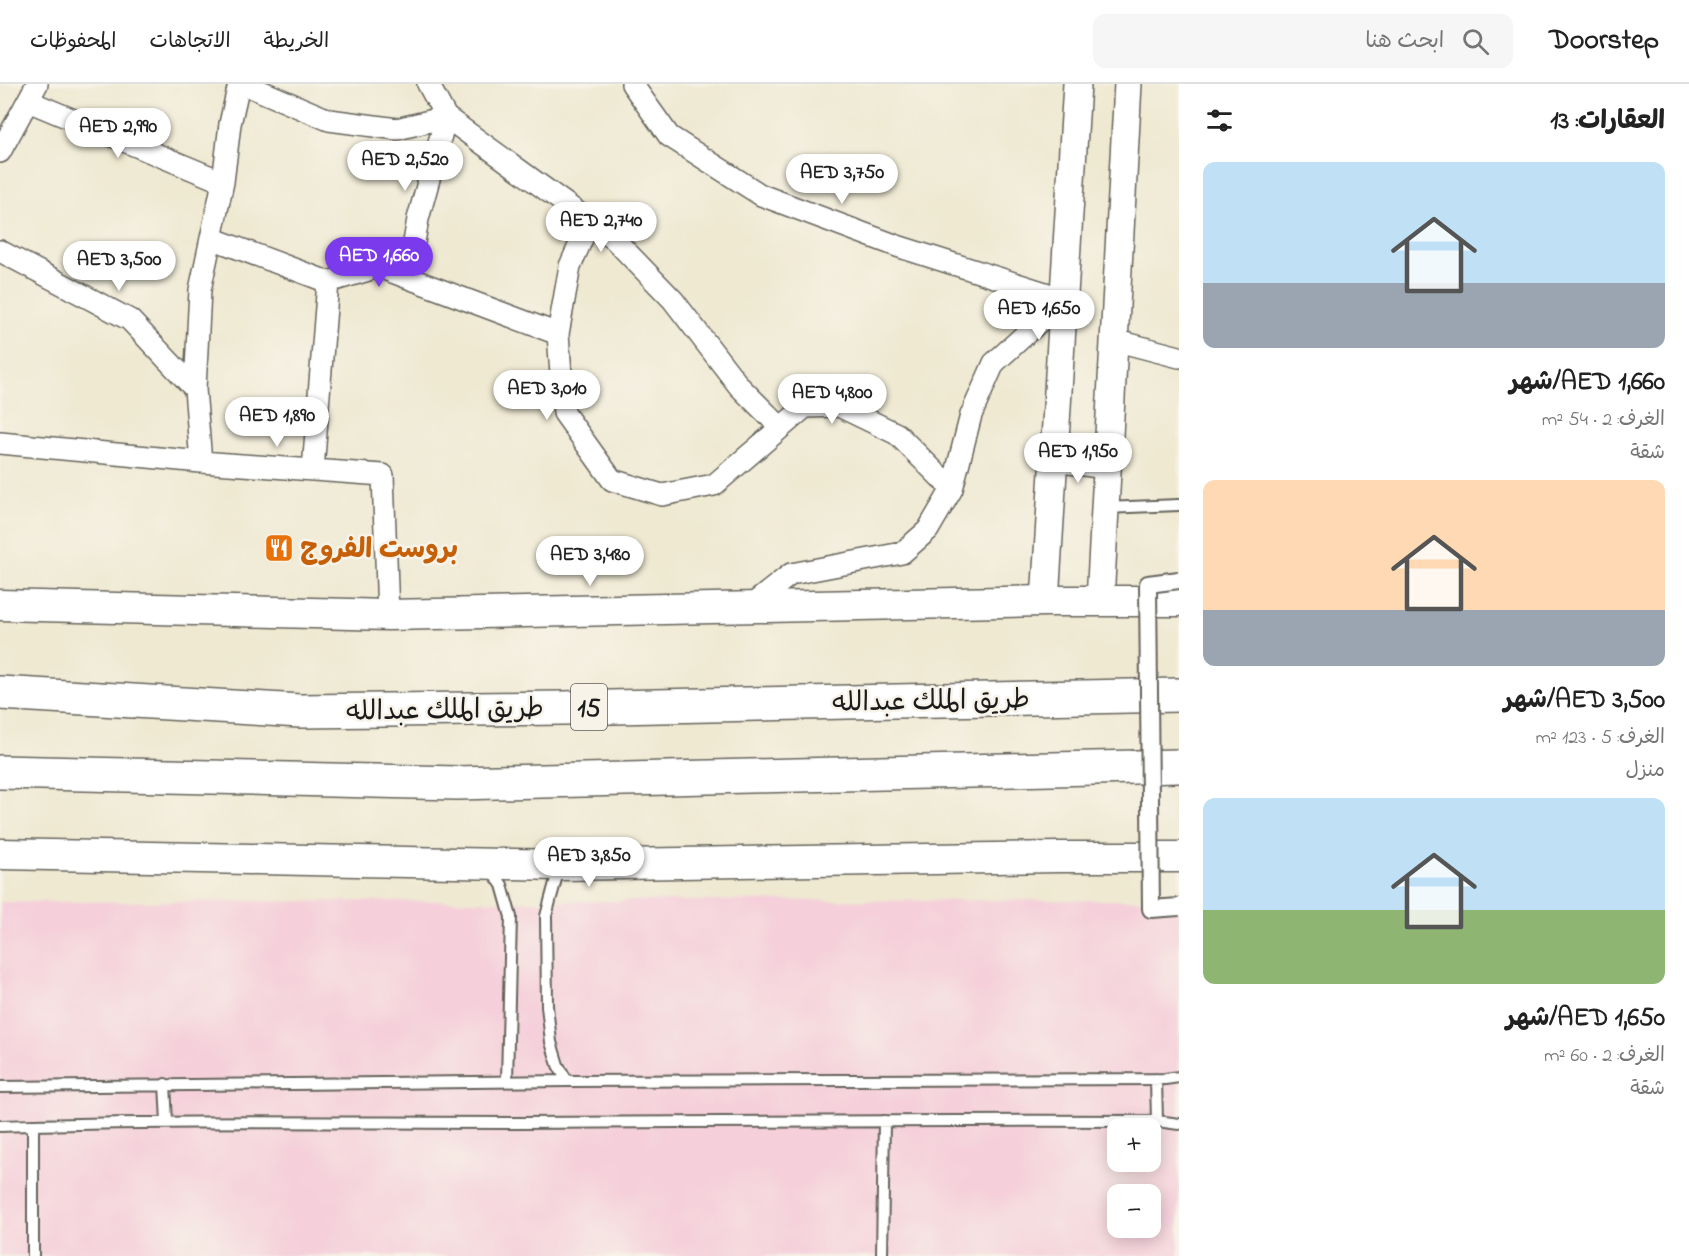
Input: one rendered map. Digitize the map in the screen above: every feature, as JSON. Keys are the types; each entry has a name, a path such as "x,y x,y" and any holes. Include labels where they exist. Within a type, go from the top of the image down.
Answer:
{"highway":[{"name":"طريق الملك عبدالله","path":"0,693 300,711 576,708 1179,695"},
{"path":"0,772 457,783 1179,766"}],"main road":[{"path":"0,605 388,615 1179,601"},
{"path":"0,854 560,865 1179,857"}],"street":[{"path":"201,462 195,389 200,290 224,182 230,124 239,84"},
{"path":"244,84 329,120 397,129 446,117"},
{"path":"428,84 446,117 614,239 673,300 738,386 780,427"},
{"path":"632,84 669,136 761,195 897,246 1064,299"},
{"path":"1045,602 1077,84"},
{"path":"1100,601 1128,84"},
{"path":"0,152 33,92 224,182"},
{"path":"408,278 418,219 446,117"},
{"path":"590,221 570,266 558,334 564,413 612,480 662,495 714,485 804,407 839,406 897,434 952,489"},
{"path":"211,238 328,282 379,267 558,334"},
{"path":"0,251 130,320 195,389"},
{"path":"313,470 328,282"},
{"path":"748,608 791,574 902,553 928,530 952,489 971,415 994,363 1064,299"},
{"path":"1114,339 1179,357"},
{"path":"0,443 201,462 383,475 388,615"},
{"path":"1054,461 1107,468"},
{"path":"1179,580 1148,584 1151,909 1179,907"}],"lane":[{"path":"1105,508 1179,505"},
{"path":"486,863 502,885 511,916 507,1081"},
{"path":"560,865 546,916 547,1006 551,1042 558,1065 567,1081"},
{"path":"0,1087 507,1081 1156,1079 1179,1077"},
{"path":"1156,1079 1157,1118"},
{"path":"165,1084 167,1122"},
{"path":"882,1256 884,1121"},
{"path":"0,1126 167,1122 1107,1121"},
{"path":"1161,1122 1179,1124"},
{"path":"33,1125 33,1256"}],"shaded area":[{"path":"1179,900 1179,1256 0,1256 0,902"}],"place":[{"name":"بروست الفروج","path":"279,548"}]}
